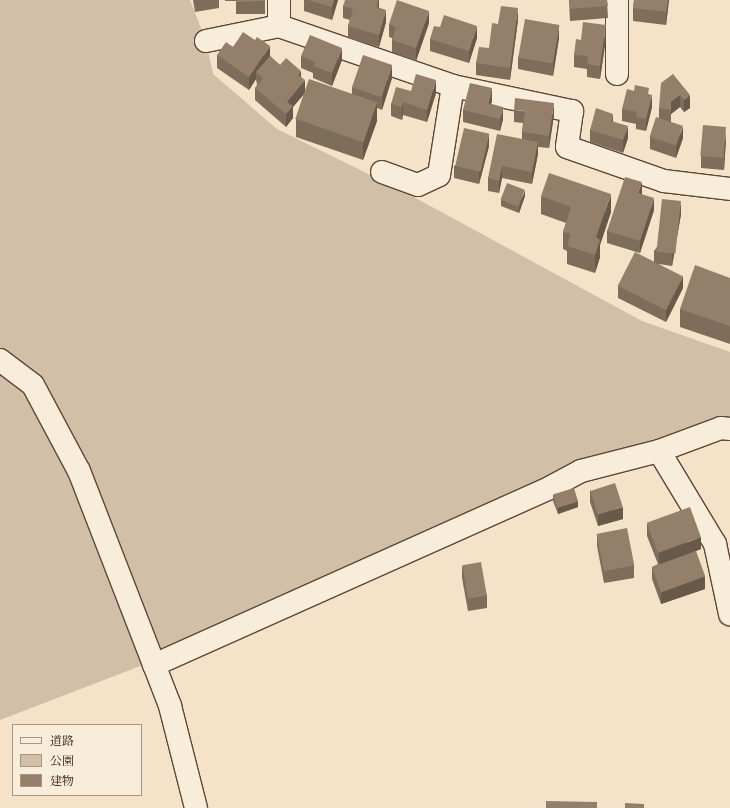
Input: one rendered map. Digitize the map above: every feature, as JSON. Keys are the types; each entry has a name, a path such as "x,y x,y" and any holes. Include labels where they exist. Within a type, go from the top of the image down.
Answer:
{"street":[{"path":"279,0 279,26"},
{"path":"617,0 617,74"},
{"path":"206,41 279,26 453,86 572,111 567,147 664,181 730,189"},
{"path":"382,172 418,185 439,175 453,86"},
{"path":"0,360 33,385 79,471 170,706 196,808"},
{"path":"154,665 551,487 581,471 660,451 720,428 730,429"},
{"path":"660,451 715,544 730,614"}],"green space":[{"path":"0,0 190,0 206,41 213,74 277,129 399,189 642,321 730,352 730,428 682,432 208,640 0,720"}],"building":[{"path":"236,0 265,0 265,1 236,2"},
{"path":"308,0 334,0 332,7"},
{"path":"345,0 378,0 377,7 386,10 379,35 348,26 353,9 343,6"},
{"path":"397,0 429,11 416,48 392,40 396,27 389,24"},
{"path":"570,0 607,0 608,6 570,9"},
{"path":"634,0 668,0 666,12 633,8"},
{"path":"501,6 518,8 510,68 476,63 479,47 489,48 492,23 498,24"},
{"path":"444,15 477,26 469,51 430,39 434,26 440,27"},
{"path":"525,19 559,25 553,63 518,57"},
{"path":"583,22 606,25 600,66 587,64 588,56 574,55 576,39 581,40"},
{"path":"243,32 255,40 257,37 270,46 249,77 217,55 226,42 233,47"},
{"path":"310,35 342,48 332,73 313,66 315,62 301,56"},
{"path":"363,55 392,65 381,97 352,87"},
{"path":"270,56 280,65 286,58 301,71 298,75 305,80 287,102 293,106 286,114 255,88 263,78 256,72"},
{"path":"416,74 436,80 427,110 403,102 402,107 391,104 396,87 411,91"},
{"path":"673,74 690,95 684,100 680,95 671,102 671,110 659,108 661,83"},
{"path":"309,79 377,102 363,142 295,119"},
{"path":"470,83 492,88 488,103 503,107 500,119 463,110"},
{"path":"635,85 649,88 648,94 652,95 646,119 636,117 637,112 622,109 627,89 634,91"},
{"path":"515,98 554,103 549,136 522,132 525,111 514,110"},
{"path":"596,108 613,114 611,121 628,126 623,140 590,130"},
{"path":"656,117 683,126 676,146 650,137"},
{"path":"703,125 726,127 723,158 700,156"},
{"path":"464,128 489,134 481,172 455,166"},
{"path":"497,134 538,142 532,172 502,166 499,181 488,178"},
{"path":"549,173 611,194 596,237 600,240 595,255 567,246 571,234 563,232 571,207 541,196"},
{"path":"625,177 642,182 638,193 654,198 640,241 607,231"},
{"path":"507,183 525,190 518,207 501,200"},
{"path":"662,199 681,201 675,254 656,252"},
{"path":"635,252 683,277 666,310 618,286"},
{"path":"695,265 730,278 730,326 680,309"},
{"path":"615,483 623,507 598,515 590,491"},
{"path":"574,488 578,501 557,508 553,494"},
{"path":"690,507 701,537 658,553 647,523"},
{"path":"627,528 634,565 604,571 597,534"},
{"path":"696,551 705,576 661,592 652,567"},
{"path":"481,562 487,595 468,599 462,565"},
{"path":"546,801 597,802 597,808 546,808"},
{"path":"625,803 644,804 644,808 625,808"}]}
